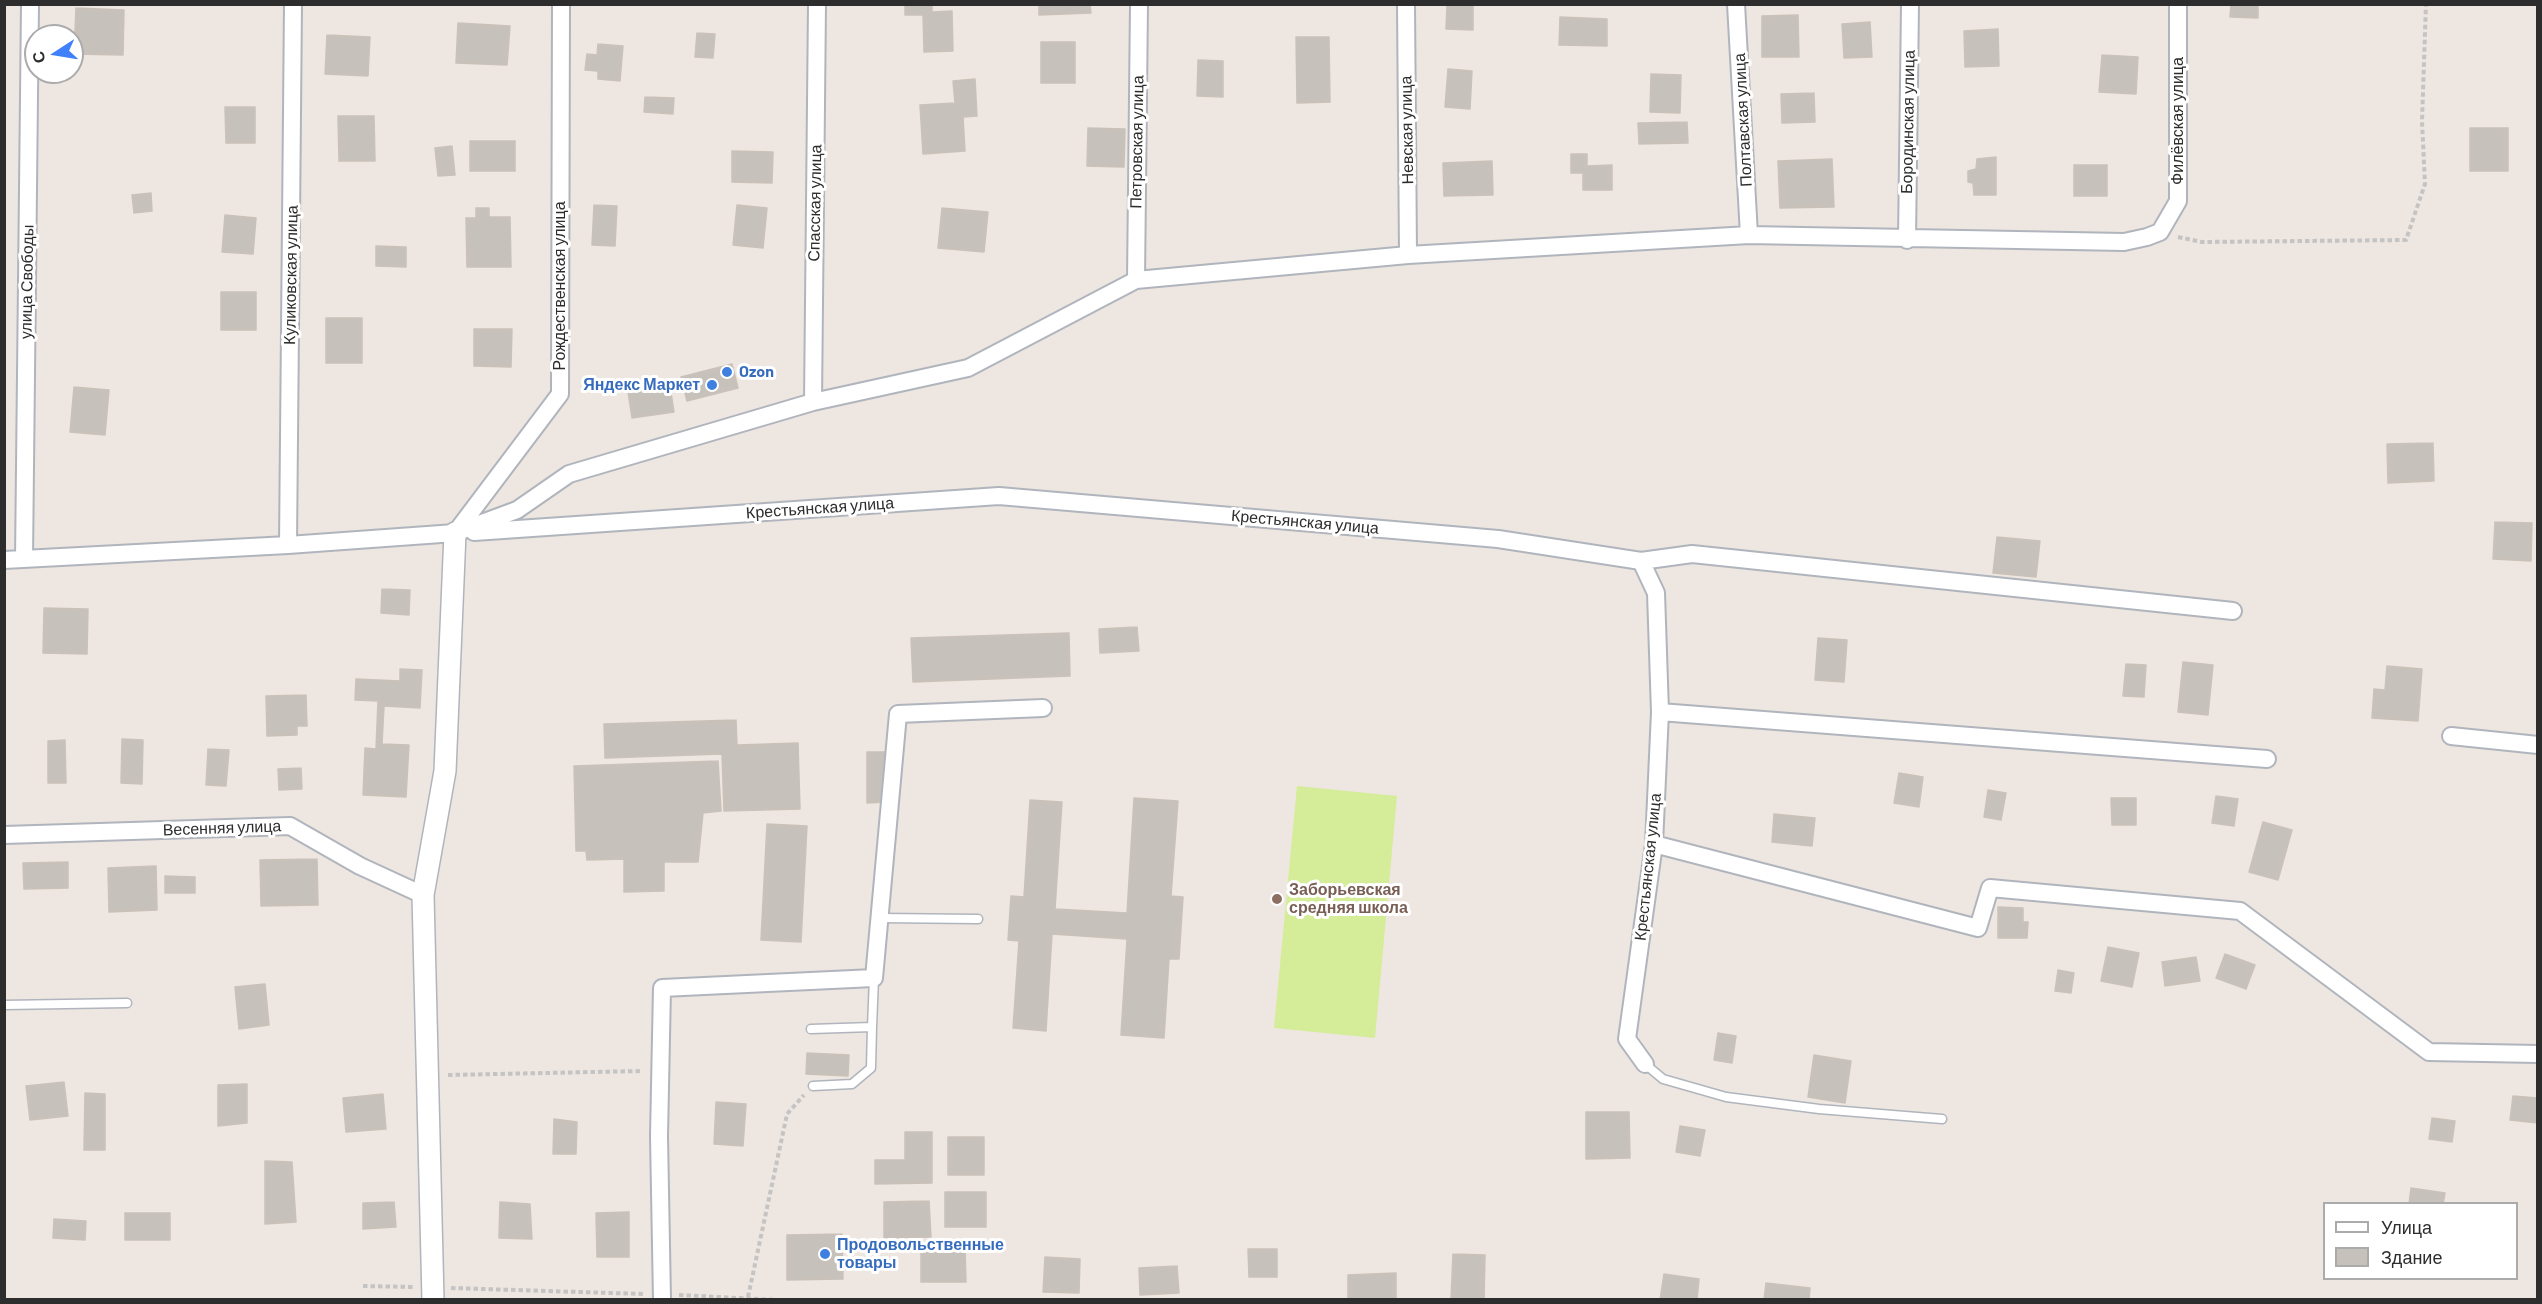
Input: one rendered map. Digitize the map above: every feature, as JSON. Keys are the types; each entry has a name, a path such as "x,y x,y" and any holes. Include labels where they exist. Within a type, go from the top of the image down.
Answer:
{"street":[{"name":"улица Свободы","path":"24,559 30,4"},
{"name":"Куликовская улица","path":"288,546 293,4"},
{"name":"Рождественская улица","path":"455,533 560,394 561,4"},
{"name":"Спасская улица","path":"813,402 817,4"},
{"name":"Петровская улица","path":"1136,280 1138,4"},
{"name":"Невская улица","path":"1406,4 1408,255"},
{"name":"Полтавская улица","path":"1736,4 1749,235"},
{"name":"Бородинская улица","path":"1907,240 1910,4"},
{"name":"Филёвская улица","path":"1907,240 2124,242 2160,232 2178,201 2178,4"},
{"path":"433,1294 423,895 446,771 455,533 517,510 569,474 813,402 968,368 1136,280 1408,255 1749,235 1907,240"},
{"name":"Крестьянская улица","path":"4,560 288,546 999,496 1498,539 1641,561 1656,593 1660,712 1654,844 1627,1039 1645,1064"},
{"path":"1641,561 1692,554 2233,611"},
{"path":"662,1297 659,1136 662,988 874,978 898,714 1043,708"},
{"path":"1660,712 2267,759"},
{"path":"2451,736 2538,745"},
{"name":"Весенняя улица","path":"4,835 290,826 360,866 423,895"},
{"path":"1654,844 1978,928 1990,888 2240,911 2428,1053 2538,1054"}],"lane":[{"path":"879,918 978,919"},
{"path":"813,1086 852,1084 871,1068 874,978"},
{"path":"4,1005 127,1003"},
{"path":"811,1029 872,1027"},
{"path":"1645,1064 1663,1079 1726,1097 1819,1109 1942,1119"}],"path":[{"path":"2202,242 2406,240 2425,184 2422,121 2426,4"},
{"path":"428,1075 661,1070"},
{"path":"748,1297 787,1114 813,1086"},
{"path":"363,1286 433,1294 640,1294 662,1297 778,1299"},
{"path":"639,1299 640,1294"}],"green space":[{"path":"1297,786 1397,796 1375,1038 1274,1028"}],"building":[{"path":"905,4 932,4 932,12 952,11 953,51 924,52 923,15 905,15"},
{"path":"1039,4 1090,4 1091,13 1039,15"},
{"path":"1447,4 1473,4 1473,30 1446,29"},
{"path":"2231,4 2258,4 2258,18 2230,17"},
{"path":"76,8 124,10 123,55 84,54 84,24 75,24"},
{"path":"1798,15 1799,57 1762,57 1762,16"},
{"path":"1560,17 1607,19 1607,46 1559,45"},
{"path":"1870,22 1872,57 1844,58 1842,24"},
{"path":"458,23 510,26 507,65 456,63"},
{"path":"1998,29 1999,66 1965,67 1964,31"},
{"path":"697,33 715,34 713,58 695,57"},
{"path":"327,35 370,37 368,76 325,74"},
{"path":"1296,37 1329,37 1330,102 1297,103"},
{"path":"1041,42 1075,42 1075,83 1041,83"},
{"path":"598,44 623,46 620,81 598,79 598,71 585,70 587,54 597,55"},
{"path":"2102,55 2138,57 2136,94 2099,92"},
{"path":"1198,60 1223,61 1223,97 1197,96"},
{"path":"1448,69 1472,71 1470,109 1445,107"},
{"path":"1651,74 1681,75 1680,113 1650,112"},
{"path":"975,79 977,116 963,117 965,151 923,154 920,105 955,103 953,81"},
{"path":"1814,93 1815,122 1782,123 1781,94"},
{"path":"645,97 674,98 673,114 644,112"},
{"path":"225,107 255,107 255,143 226,143"},
{"path":"338,116 374,116 375,161 339,161"},
{"path":"1687,122 1688,143 1639,144 1638,123"},
{"path":"1088,128 1125,129 1124,167 1087,166"},
{"path":"2470,128 2508,128 2508,171 2470,171"},
{"path":"470,141 515,141 515,171 470,171"},
{"path":"452,146 455,175 438,176 435,148"},
{"path":"732,151 773,152 772,183 732,182"},
{"path":"1571,154 1587,154 1587,166 1612,165 1612,190 1583,190 1583,173 1571,173"},
{"path":"1996,157 1996,195 1974,195 1973,183 1968,182 1968,171 1976,169 1977,159"},
{"path":"1832,159 1834,207 1780,208 1778,161"},
{"path":"1492,161 1493,195 1444,196 1443,163"},
{"path":"2074,165 2107,165 2107,196 2074,196"},
{"path":"151,193 152,211 134,213 132,195"},
{"path":"594,205 617,206 615,246 592,245"},
{"path":"737,205 767,208 763,248 733,245"},
{"path":"476,208 489,208 489,217 510,217 511,267 467,267 466,218 476,218"},
{"path":"942,208 988,212 984,252 938,248"},
{"path":"225,215 256,218 253,254 222,252"},
{"path":"376,246 406,247 406,267 376,266"},
{"path":"221,292 256,292 256,330 221,330"},
{"path":"326,318 362,318 362,363 326,363"},
{"path":"474,329 512,329 511,367 474,366"},
{"path":"732,364 738,388 687,401 681,377"},
{"path":"670,386 674,412 632,418 628,392"},
{"path":"74,387 109,390 105,435 70,432"},
{"path":"2433,443 2434,481 2388,483 2387,444"},
{"path":"2495,522 2532,523 2531,561 2493,559"},
{"path":"1997,537 2040,541 2036,577 1993,573"},
{"path":"382,589 410,590 409,615 381,613"},
{"path":"44,608 88,609 87,654 43,653"},
{"path":"1137,627 1139,651 1100,653 1099,629"},
{"path":"1069,633 1070,676 913,682 911,638"},
{"path":"1818,638 1847,640 1844,682 1815,680"},
{"path":"2183,662 2213,665 2208,715 2178,712"},
{"path":"2126,664 2146,665 2144,697 2123,696"},
{"path":"2387,666 2422,669 2418,721 2372,718 2374,689 2385,690"},
{"path":"400,669 422,670 420,708 384,706 382,744 409,745 406,797 363,795 365,748 376,749 378,701 355,700 356,679 400,681"},
{"path":"306,695 307,726 297,726 297,735 267,736 266,696"},
{"path":"736,720 737,745 798,743 800,809 724,811 722,754 605,758 604,724"},
{"path":"122,739 143,740 142,784 121,783"},
{"path":"65,740 66,783 48,783 48,741"},
{"path":"208,749 229,750 226,786 206,785"},
{"path":"867,752 885,752 886,802 867,803"},
{"path":"718,761 721,811 703,813 698,862 664,862 664,891 624,892 624,859 587,860 586,851 576,851 574,766"},
{"path":"301,768 302,789 279,790 278,769"},
{"path":"1899,773 1923,777 1919,807 1894,803"},
{"path":"1988,790 2006,793 2001,820 1984,817"},
{"path":"2216,796 2238,799 2234,826 2212,823"},
{"path":"1134,798 1178,801 1171,896 1183,897 1179,959 1169,959 1164,1038 1121,1035 1127,939 1052,934 1046,1031 1013,1028 1019,941 1008,940 1011,896 1024,897 1030,800 1062,802 1055,909 1127,913"},
{"path":"2111,798 2136,798 2136,825 2112,825"},
{"path":"1774,814 1815,818 1812,846 1772,842"},
{"path":"2263,822 2292,830 2278,880 2249,872"},
{"path":"767,824 807,826 801,942 761,940"},
{"path":"317,859 318,905 261,906 260,860"},
{"path":"68,862 68,888 24,889 23,863"},
{"path":"156,866 157,910 109,912 108,868"},
{"path":"165,876 195,877 195,893 165,893"},
{"path":"1998,907 2023,908 2023,922 2028,922 2027,938 1998,938"},
{"path":"2108,947 2139,953 2132,987 2101,981"},
{"path":"2225,954 2255,965 2246,989 2216,978"},
{"path":"2196,957 2200,981 2165,986 2162,962"},
{"path":"2058,970 2074,973 2071,993 2055,991"},
{"path":"265,984 269,1025 239,1029 235,987"},
{"path":"1718,1033 1736,1036 1732,1063 1714,1060"},
{"path":"807,1053 849,1055 848,1076 806,1074"},
{"path":"1814,1055 1851,1061 1845,1103 1808,1097"},
{"path":"64,1082 68,1116 30,1120 26,1086"},
{"path":"247,1084 247,1123 218,1126 218,1085"},
{"path":"85,1093 105,1094 105,1150 84,1150"},
{"path":"383,1094 386,1129 346,1132 343,1098"},
{"path":"2513,1096 2538,1098 2538,1123 2510,1120"},
{"path":"716,1102 746,1104 743,1146 714,1144"},
{"path":"1586,1112 1629,1112 1630,1158 1586,1159"},
{"path":"2432,1118 2455,1121 2452,1142 2429,1139"},
{"path":"554,1119 577,1122 576,1154 553,1154"},
{"path":"1680,1126 1705,1130 1700,1156 1676,1152"},
{"path":"905,1132 932,1132 932,1183 875,1184 875,1160 905,1160"},
{"path":"948,1137 984,1137 984,1175 948,1175"},
{"path":"265,1161 292,1162 296,1222 265,1224"},
{"path":"2411,1188 2445,1193 2443,1202 2409,1202"},
{"path":"945,1192 986,1192 986,1227 945,1227"},
{"path":"929,1201 931,1237 884,1238 884,1202"},
{"path":"394,1202 396,1227 363,1229 363,1203"},
{"path":"500,1202 530,1204 532,1239 499,1238"},
{"path":"629,1212 629,1257 597,1257 596,1213"},
{"path":"125,1213 170,1213 170,1240 125,1240"},
{"path":"54,1219 86,1221 85,1240 53,1238"},
{"path":"842,1234 843,1279 787,1280 787,1235"},
{"path":"965,1249 966,1282 921,1282 921,1250"},
{"path":"1248,1249 1277,1249 1277,1277 1249,1277"},
{"path":"1453,1254 1485,1255 1484,1300 1451,1300"},
{"path":"1045,1257 1080,1259 1079,1293 1043,1292"},
{"path":"1177,1266 1179,1293 1140,1295 1139,1268"},
{"path":"1396,1273 1396,1300 1348,1300 1348,1275"},
{"path":"1664,1274 1699,1279 1697,1300 1660,1300"},
{"path":"1766,1283 1810,1288 1809,1300 1764,1300"}],"place":[{"name":"Ozon","path":"727,372"},
{"name":"Яндекс Маркет","path":"712,385"},
{"name":"Заборьевская средняя школа","path":"1277,899"},
{"name":"Продовольственные товары","path":"825,1254"}]}
